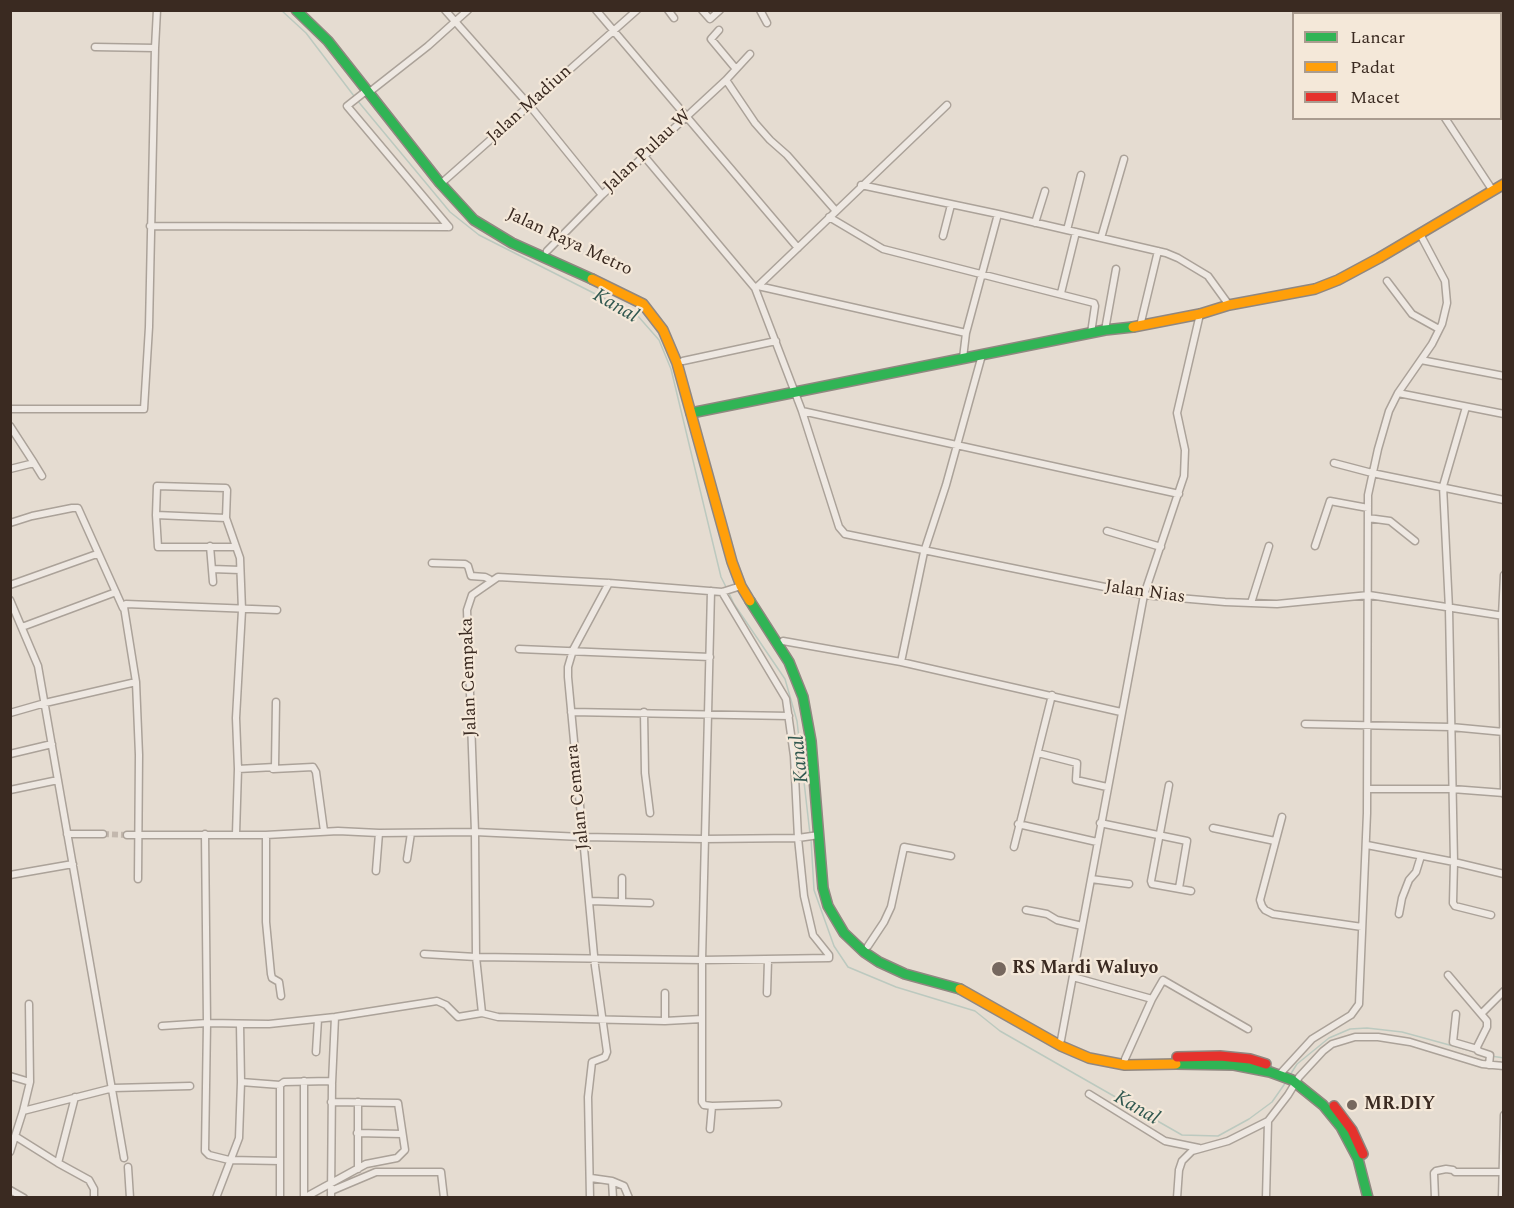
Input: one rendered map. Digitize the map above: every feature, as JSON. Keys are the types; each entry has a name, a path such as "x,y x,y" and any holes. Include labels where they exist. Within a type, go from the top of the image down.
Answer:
{"main road":[{"path":"296,10 328,41 467,213 494,233 577,268 632,297 643,304 654,316 670,344 694,412 737,561 753,597 783,641 810,696 818,740 820,809 816,835 823,888 828,906 844,933 864,952 879,962 905,974 969,993 1061,1046 1089,1058 1220,1056 1250,1059 1289,1076 1326,1099 1352,1130 1367,1163 1376,1197"},
{"name":"Jalan Raya Metro","path":"303,10 332,40 369,91 477,214 550,256"},
{"path":"694,412 1105,330 1140,326 1200,314 1229,305 1315,289 1358,270 1503,184"},
{"name":"Jalan Raya Metro","path":"577,268 617,282 646,300 658,311 668,326 683,361 694,412"},
{"path":"694,412 740,587 789,662 803,697 811,741 829,886 839,915 852,932 868,946 901,965 975,989 1061,1040 1106,1059 1125,1065 1234,1065 1289,1076 1323,1105 1341,1127 1358,1159 1368,1197"}],"street":[{"path":"10,409 144,409 149,327 157,10"},
{"path":"445,10 530,106 602,195"},
{"path":"150,226 449,227 347,106 455,23 468,10"},
{"path":"596,10 798,248"},
{"name":"Jalan Madiun","path":"445,180 636,10"},
{"path":"668,10 674,18"},
{"path":"702,10 710,19 720,10"},
{"path":"760,10 767,24"},
{"path":"719,30 711,39 736,69"},
{"path":"95,47 155,48"},
{"name":"Jalan Pulau W","path":"550,256 602,195 726,80 750,54"},
{"path":"726,80 755,123 787,155 836,211"},
{"path":"757,287 947,105"},
{"path":"1446,120 1493,190"},
{"path":"644,156 757,287 802,411 1179,494"},
{"path":"1101,238 1124,159"},
{"path":"1067,230 1081,176"},
{"path":"861,185 1158,251 1178,258 1208,276 1229,305"},
{"path":"1035,223 1045,191"},
{"path":"944,237 951,205"},
{"path":"963,358 966,333 998,214"},
{"path":"830,217 883,249 1061,293 1095,304 1091,333"},
{"path":"1061,293 1077,232"},
{"path":"1266,1197 1268,1121 1289,1076 1312,1039 1351,1015 1358,1007 1368,789 1368,508 1372,473 1386,422 1398,393 1439,329 1447,303 1447,286 1420,234"},
{"path":"1140,326 1158,251"},
{"path":"1105,330 1116,269"},
{"path":"1387,281 1412,314 1439,329"},
{"path":"757,287 966,333"},
{"path":"1061,1040 1144,596 1179,494 1186,462 1177,412 1200,314"},
{"path":"683,361 776,341"},
{"path":"901,662 924,552 946,485 982,355"},
{"path":"1421,360 1503,376"},
{"path":"1398,393 1503,414"},
{"path":"1466,407 1443,486 1449,609 1453,905 1491,915"},
{"name":"Jalan Nias","path":"802,411 839,527 843,533 924,552 1144,596 1277,604 1369,595 1503,616"},
{"path":"10,426 42,476"},
{"path":"10,469 34,463"},
{"path":"1334,463 1503,500"},
{"path":"236,547 159,547 156,516 159,485 226,488 226,518 240,558 242,610 236,718 238,769 236,834"},
{"path":"1315,546 1330,501 1368,508"},
{"path":"10,523 32,516 78,508 123,608 136,682 139,755 138,879"},
{"path":"156,516 226,518"},
{"path":"1368,518 1388,520 1415,541"},
{"path":"1107,531 1161,548"},
{"path":"210,546 213,582"},
{"path":"1251,603 1269,546"},
{"path":"10,585 99,555"},
{"path":"432,563 465,564 471,576 485,577 490,582 502,577 711,591 740,587"},
{"path":"212,569 240,570"},
{"path":"1368,789 1452,789 1503,793 1503,575"},
{"name":"Jalan Cempaka","path":"483,1014 477,957 467,610 472,595 490,582"},
{"name":"Jalan Cemara","path":"591,1178 588,1097 592,1062 605,1057 607,1052 582,837 568,668 573,650 609,583"},
{"path":"711,591 702,960 702,1102 704,1105 712,1106 778,1104"},
{"path":"423,954 477,957 702,960 826,960 829,957 813,935 809,919 789,716 783,692 724,591"},
{"path":"22,627 116,592"},
{"path":"10,600 38,666 124,1158"},
{"path":"123,608 126,604 278,610"},
{"path":"783,641 901,662 1121,712"},
{"path":"519,649 710,657"},
{"path":"10,713 136,682"},
{"path":"1014,847 1052,695"},
{"path":"273,769 276,763 276,702"},
{"path":"571,712 789,716"},
{"path":"644,712 645,779 650,813"},
{"path":"1305,724 1451,727 1503,732"},
{"path":"10,754 52,744"},
{"path":"1038,753 1077,763 1076,780 1107,787"},
{"path":"238,769 313,767 316,772 324,831"},
{"path":"10,790 58,780"},
{"path":"1170,785 1151,882 1191,891"},
{"path":"1282,817 1260,900 1265,910 1273,914 1362,927"},
{"path":"1018,824 1097,842"},
{"path":"1101,824 1187,842 1179,888"},
{"path":"1213,828 1275,841"},
{"path":"127,835 266,835 324,831 475,832 705,839 816,835"},
{"path":"376,871 379,833"},
{"path":"407,859 411,833"},
{"path":"67,834 103,834"},
{"path":"205,834 207,1023 205,1151 206,1154 229,1161 280,1161"},
{"path":"266,835 268,944 272,978 279,982 281,996"},
{"path":"1366,845 1503,874"},
{"path":"868,946 891,907 904,847 951,856"},
{"path":"1399,914 1402,898 1409,880 1416,872 1421,855"},
{"path":"10,875 73,864"},
{"path":"622,878 622,902"},
{"path":"1091,879 1129,884"},
{"path":"591,902 650,903"},
{"path":"1026,910 1047,914 1057,920 1082,926"},
{"path":"767,993 768,960"},
{"path":"1448,975 1487,1021 1488,1025 1477,1049"},
{"path":"1073,977 1152,999"},
{"path":"1125,1059 1152,999 1164,980 1248,1029"},
{"path":"1481,1014 1503,991"},
{"path":"664,993 665,1021"},
{"path":"162,1026 207,1023 269,1024 318,1020 437,1001 446,1005 458,1017 483,1014 498,1017 665,1021 702,1019"},
{"path":"10,1152 30,1082 28,1004"},
{"path":"1456,1014 1453,1042 1490,1055 1489,1064"},
{"path":"335,1017 331,1102 331,1194 376,1172 441,1172 444,1197"},
{"path":"316,1052 318,1020"},
{"path":"216,1197 239,1138 240,1024"},
{"path":"1289,1076 1332,1044 1347,1038 1364,1036 1410,1042 1503,1066"},
{"path":"10,1076 30,1082"},
{"path":"304,1081 304,1197 366,1164 400,1156 405,1150 398,1103 331,1102"},
{"path":"241,1082 280,1084 330,1081 332,1084"},
{"path":"280,1084 280,1197"},
{"path":"23,1111 112,1088 190,1086"},
{"path":"1089,1094 1165,1141 1199,1148"},
{"path":"58,1163 75,1097"},
{"path":"358,1102 358,1169"},
{"path":"710,1130 712,1106"},
{"path":"1502,1197 1503,1115"},
{"path":"1177,1197 1179,1170 1182,1161 1192,1151 1228,1141 1268,1121"},
{"path":"357,1133 402,1134"},
{"path":"15,1136 89,1180 94,1189 94,1197"},
{"path":"128,1167 130,1197"},
{"path":"1435,1197 1434,1173 1436,1171 1446,1169 1455,1172 1503,1172"},
{"path":"591,1197 591,1178 612,1181 624,1186 629,1197"},
{"path":"612,1181 613,1197"},
{"path":"10,1190 24,1197"}],"waterway":[{"name":"Kanal","path":"281,10 306,33 354,96"},
{"name":"Kanal","path":"357,100 450,212 479,235 637,315 659,340 671,369 721,577 726,587"},
{"name":"Kanal","path":"728,591 734,604 785,679 797,721 810,834"},
{"name":"Kanal","path":"811,839 814,890 834,946 848,967 896,987 975,1011 1000,1031 1182,1135 1218,1136 1249,1119 1272,1102 1286,1082"},
{"name":"Kanal","path":"1290,1075 1297,1064 1329,1038 1350,1029 1367,1028 1402,1032 1475,1052"},
{"name":"Kanal","path":"1491,1056 1504,1058"}],"tunnel":[{"path":"103,834 127,835"}],"traffic: fast":[{"path":"296,10 328,41 440,183 474,220 512,243 592,279"},
{"path":"691,413 1105,330 1133,327"},
{"path":"750,601 789,662 803,697 811,741 823,888 828,906 844,933 864,952 879,962 905,974 960,989"},
{"path":"1176,1064 1234,1065 1270,1072 1292,1080 1323,1105 1341,1127 1358,1159 1368,1198"}],"traffic: slow":[{"path":"1133,327 1200,314 1229,305 1315,289 1338,280 1379,258 1504,184"},
{"path":"592,279 643,304 663,330 677,363 732,562 741,586 750,601"},
{"path":"960,989 1061,1046 1089,1058 1125,1065 1176,1064"}],"traffic: jam":[{"path":"1177,1057 1220,1056 1250,1059 1266,1064"},
{"path":"1334,1106 1352,1130 1363,1154"}],"place":[{"name":"RS Mardi Waluyo","path":"999,969"},
{"name":"MR.DIY","path":"1352,1105"}]}
